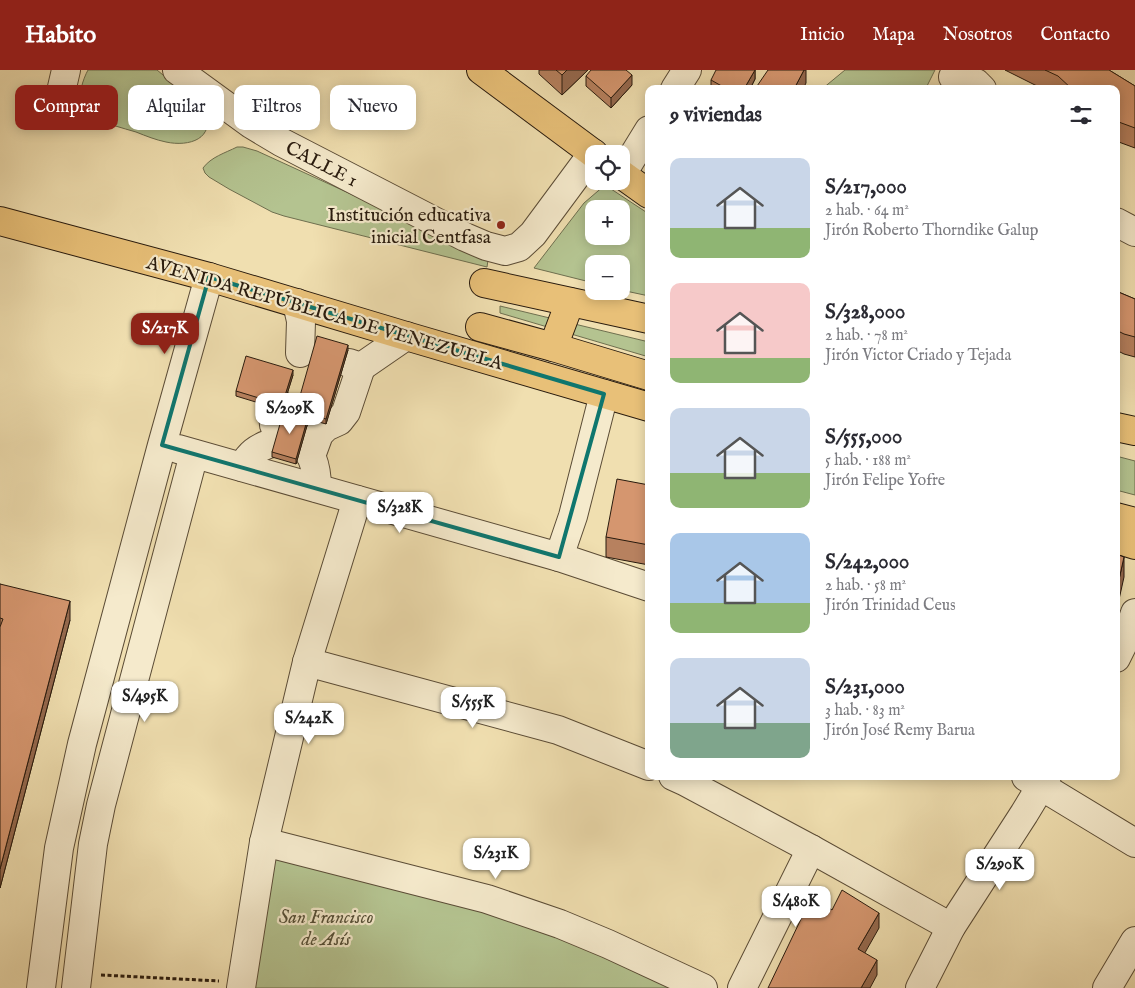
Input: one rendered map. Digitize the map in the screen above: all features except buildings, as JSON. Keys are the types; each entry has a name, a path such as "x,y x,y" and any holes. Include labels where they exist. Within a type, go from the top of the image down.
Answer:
{"main road":[{"path":"481,70 585,148"},
{"path":"630,180 645,191"},
{"name":"AVENIDA REPÚBLICA DE VENEZUELA","path":"0,221 209,277 645,406"},
{"path":"484,283 645,318"},
{"path":"553,347 570,302"},
{"name":"AVENIDA REPÚBLICA DE VENEZUELA","path":"480,327 645,375"},
{"path":"604,394 615,384 645,377"},
{"path":"1120,428 1135,431"},
{"path":"1120,500 1135,504"},
{"path":"1120,518 1135,522"},
{"path":"1120,540 1135,545"}],"street":[{"path":"63,85 66,70"},
{"name":"CALLE 1","path":"177,70 250,124 281,142 465,237 486,246 505,251 519,247 533,234 585,165"},
{"path":"678,85 687,70"},
{"path":"953,76 978,85"},
{"path":"630,161 645,137"},
{"path":"1120,224 1135,232"},
{"path":"194,454 101,804 93,844 77,981 42,980 59,848 80,754 162,445 209,277"},
{"path":"297,303 303,360"},
{"path":"311,456 319,434 326,427 339,421 346,412 355,365 406,336"},
{"path":"559,557 572,516 604,394"},
{"path":"278,403 273,422 276,432 286,441 302,447 311,456 318,488"},
{"path":"242,467 253,452 270,443 286,441"},
{"path":"162,445 559,557 645,586"},
{"path":"230,984 306,662 357,500"},
{"path":"1120,650 1135,613"},
{"path":"306,662 558,730 645,764"},
{"path":"682,780 951,927"},
{"path":"920,988 951,927 1019,822 1037,780"},
{"path":"1039,780 1135,843"},
{"path":"264,842 486,899 560,924 703,988"},
{"path":"742,988 810,849"},
{"path":"1107,988 1135,941"}],"path":[{"path":"77,981 230,984"}],"highlighted area":[{"path":"209,277 604,394 559,557 162,445"}],"green space":[{"path":"88,70 157,70 175,85 128,85 128,130 118,126 118,85 82,85"},
{"path":"845,70 935,70 928,85 827,85"},
{"path":"130,130 206,130 198,139 183,143 166,142"},
{"path":"237,147 257,151 484,255 488,260 487,267 272,212 229,189 205,173 203,168 210,161"},
{"path":"599,190 613,190 628,200 588,200"},
{"path":"630,201 645,211 645,295 630,292 630,255 585,255 585,281 534,268 585,202 585,245 630,245"},
{"path":"500,306 645,341 645,356 500,313"},
{"path":"1120,457 1135,461 1135,495 1120,491"},
{"name":"San Francisco de Asís","path":"286,853 573,938 671,988 254,988 269,865 276,858"}],"place":[{"name":"Institución educativa inicial Centfasa","path":"501,225"}]}
